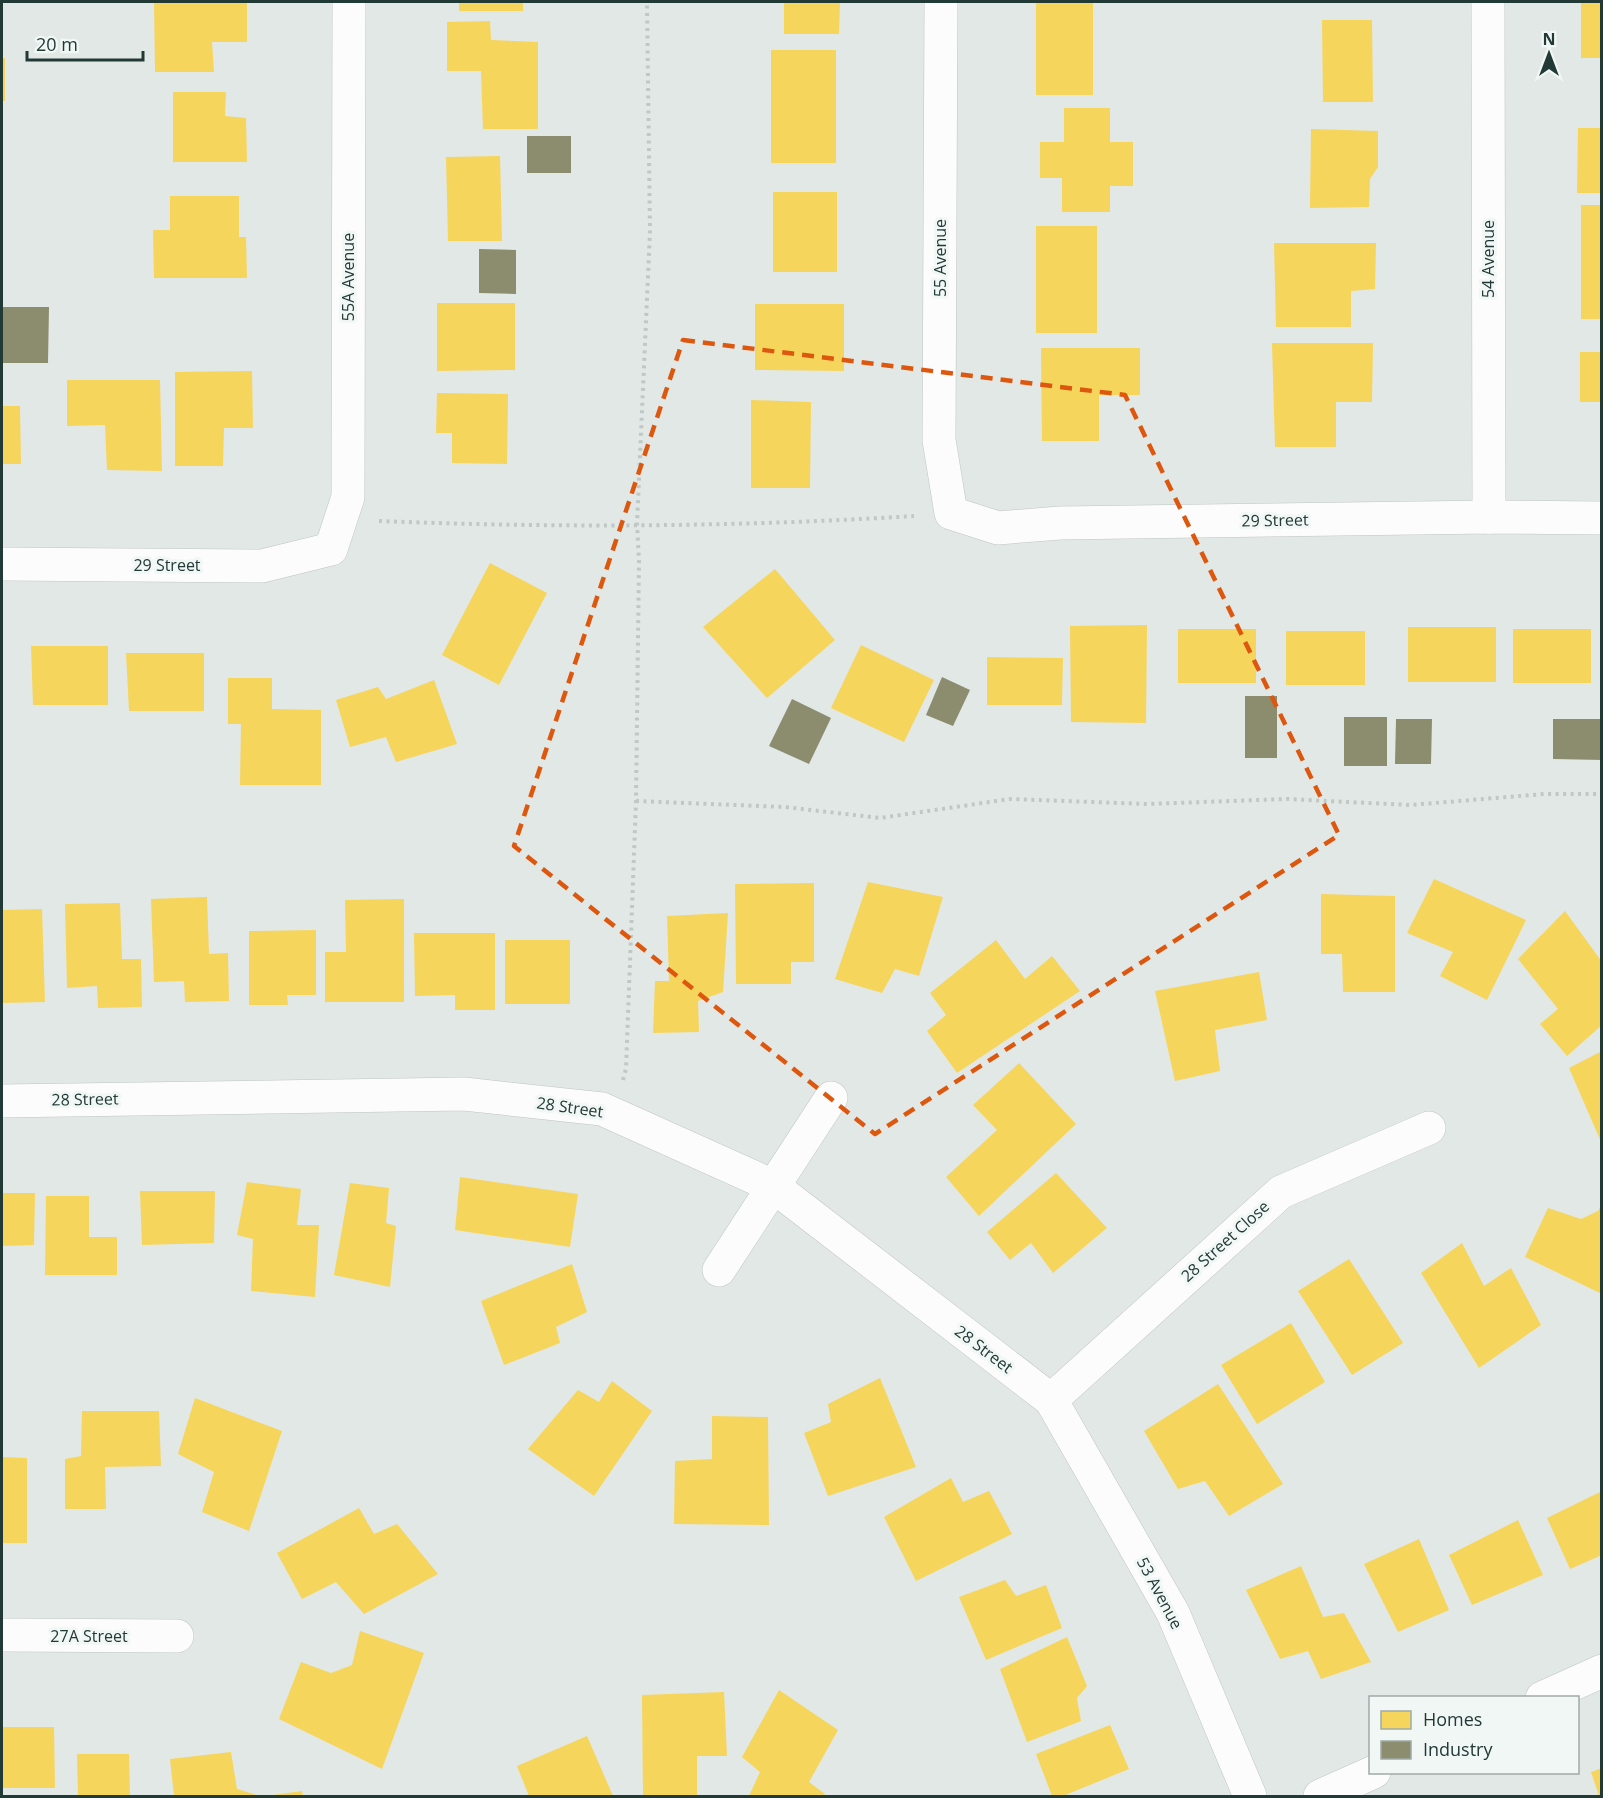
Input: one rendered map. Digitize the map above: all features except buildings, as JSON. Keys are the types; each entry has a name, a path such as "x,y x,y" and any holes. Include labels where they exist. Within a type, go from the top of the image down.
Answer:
{"street":[{"name":"55A Avenue","path":"331,549 348,497 349,2"},
{"name":"55 Avenue","path":"941,2 939,440 951,513"},
{"name":"54 Avenue","path":"1488,2 1489,517"},
{"name":"29 Street","path":"951,513 998,528 1060,523 1489,517 1602,518"},
{"name":"29 Street","path":"2,564 262,566 331,549"},
{"name":"28 Street","path":"2,1101 476,1095 602,1109 773,1186 1051,1400"},
{"path":"719,1270 831,1098"},
{"name":"28 Street Close","path":"1051,1400 1080,1370 1281,1192 1430,1128"},
{"name":"53 Avenue","path":"1051,1400 1173,1613 1250,1797"},
{"name":"27A Street","path":"2,1635 177,1636"},
{"path":"1546,1696 1602,1671"},
{"path":"1320,1797 1372,1774"}],"path":[{"path":"626,1069 636,801 639,561 637,524 650,231 646,2"},
{"path":"416,522 637,524 852,520 951,513"},
{"path":"636,801 785,807 880,818 1010,799 1147,804 1287,799 1410,805 1544,794 1602,794"}],"highlighted area":[{"path":"683,340 1125,395 1339,835 875,1134 514,846"}]}
